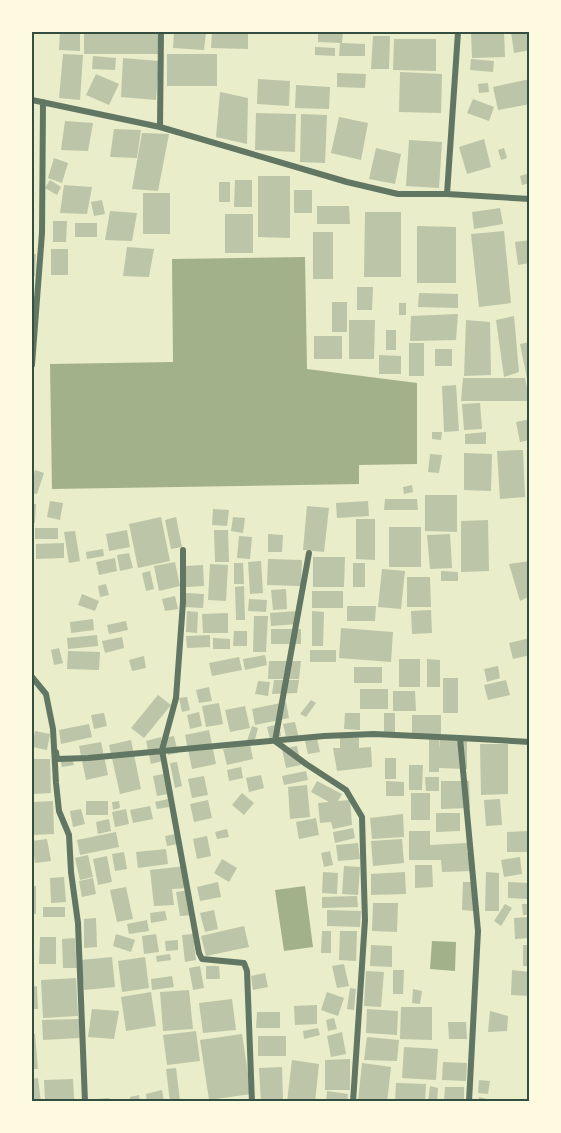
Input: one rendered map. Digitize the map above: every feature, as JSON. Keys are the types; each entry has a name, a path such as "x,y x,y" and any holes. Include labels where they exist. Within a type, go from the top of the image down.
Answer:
{"street":[{"path":"160,127 161,32"},
{"path":"447,194 458,32"},
{"path":"32,100 160,127 347,182 398,194 447,194 530,199"},
{"path":"32,365 42,233 43,102"},
{"path":"183,550 183,602 176,698 162,750 199,953 202,959 244,963 247,971 252,1101"},
{"path":"275,741 309,553"},
{"path":"32,677 46,694 57,759 374,734 530,742"},
{"path":"53,729 59,812 69,835 70,872 78,923 85,1101"},
{"path":"460,738 478,931 469,1101"},
{"path":"275,741 346,790 362,817 365,920 352,1101"}],"shaded area":[{"path":"305,257 307,369 417,383 417,464 359,465 359,484 52,489 50,364 173,362 172,259"},
{"path":"305,886 313,947 284,951 275,890"},
{"path":"432,941 456,942 455,971 430,969"}],"building":[{"path":"60,32 80,32 80,51 59,50"},
{"path":"84,32 160,32 160,54 84,54"},
{"path":"174,32 206,32 204,50 173,48"},
{"path":"212,32 248,32 248,49 211,48"},
{"path":"318,32 343,32 342,43 365,44 365,56 339,56 340,43 318,42"},
{"path":"471,32 504,32 505,57 472,58"},
{"path":"511,32 530,32 530,50 514,53"},
{"path":"373,36 390,36 389,69 371,69"},
{"path":"394,39 436,39 436,71 393,70"},
{"path":"315,47 335,48 335,56 315,55"},
{"path":"63,54 83,55 80,100 59,98"},
{"path":"167,54 217,54 217,86 167,86"},
{"path":"93,56 116,58 115,70 92,69"},
{"path":"123,58 159,61 156,100 121,97"},
{"path":"471,59 494,61 493,72 470,70"},
{"path":"400,72 442,74 441,113 399,112"},
{"path":"337,73 366,74 365,88 337,87"},
{"path":"96,74 119,84 109,105 86,95"},
{"path":"258,79 290,81 289,106 257,104"},
{"path":"530,79 530,104 498,110 493,87"},
{"path":"488,83 489,92 479,93 478,84"},
{"path":"296,85 330,87 329,109 295,108"},
{"path":"220,92 248,98 247,144 216,137"},
{"path":"473,99 494,107 489,121 467,113"},
{"path":"256,113 296,114 295,152 255,150"},
{"path":"301,114 327,115 325,163 300,162"},
{"path":"339,117 368,123 361,160 331,153"},
{"path":"65,121 93,123 88,151 61,150"},
{"path":"114,129 141,130 137,158 110,157"},
{"path":"142,133 169,134 158,191 132,189"},
{"path":"484,139 491,167 467,174 459,147"},
{"path":"409,140 442,142 439,188 406,186"},
{"path":"376,148 401,154 395,184 369,179"},
{"path":"504,148 507,158 501,160 498,150"},
{"path":"54,158 68,163 62,183 48,178"},
{"path":"530,173 530,183 522,185 520,176"},
{"path":"258,176 290,176 290,238 258,237"},
{"path":"50,180 61,187 57,195 45,188"},
{"path":"235,180 252,180 252,207 234,207"},
{"path":"219,182 230,182 230,202 219,202"},
{"path":"64,185 92,187 87,214 60,213"},
{"path":"294,190 312,190 312,213 294,213"},
{"path":"143,193 170,193 170,234 143,234"},
{"path":"102,200 105,214 94,216 91,202"},
{"path":"317,206 349,206 350,224 317,224"},
{"path":"500,208 503,224 474,229 472,212"},
{"path":"110,211 137,213 132,241 105,240"},
{"path":"365,212 401,212 401,277 364,277"},
{"path":"225,214 253,214 253,253 225,253"},
{"path":"53,221 67,221 66,242 53,242"},
{"path":"75,223 97,223 97,237 75,237"},
{"path":"417,226 456,227 456,283 417,283"},
{"path":"504,231 511,303 479,307 471,234"},
{"path":"313,232 333,232 333,279 313,279"},
{"path":"530,240 530,263 518,265 515,242"},
{"path":"127,247 154,249 149,277 123,276"},
{"path":"51,249 68,249 68,275 51,275"},
{"path":"32,254 36,254 35,276 32,276"},
{"path":"357,287 373,287 372,310 357,310"},
{"path":"419,293 458,294 458,308 418,307"},
{"path":"332,302 347,302 347,332 332,332"},
{"path":"399,303 406,303 406,315 399,315"},
{"path":"458,314 456,340 410,341 411,316"},
{"path":"514,316 519,372 504,377 496,320"},
{"path":"349,320 375,320 374,359 349,359"},
{"path":"466,320 490,322 491,375 464,376"},
{"path":"386,330 396,330 396,350 386,350"},
{"path":"314,336 342,336 342,359 314,359"},
{"path":"530,342 530,378 527,378 520,344"},
{"path":"409,343 424,343 424,376 409,376"},
{"path":"435,349 452,349 452,366 435,366"},
{"path":"379,355 401,356 401,374 379,374"},
{"path":"463,378 525,378 530,401 461,401"},
{"path":"456,385 459,431 444,432 442,386"},
{"path":"480,403 482,429 464,430 462,404"},
{"path":"530,419 530,440 520,442 516,422"},
{"path":"432,432 442,432 441,440 432,439"},
{"path":"486,432 486,444 465,444 465,434"},
{"path":"523,450 525,497 500,499 497,451"},
{"path":"464,453 492,454 491,491 464,490"},
{"path":"430,454 442,455 439,473 428,472"},
{"path":"35,470 44,473 37,494 32,493"},
{"path":"412,485 413,492 404,494 403,487"},
{"path":"425,495 457,495 457,532 425,531"},
{"path":"385,499 417,499 418,510 384,510"},
{"path":"50,501 63,503 60,520 47,517"},
{"path":"368,501 369,516 337,518 336,503"},
{"path":"32,504 36,504 35,523 32,523"},
{"path":"307,506 329,508 324,552 303,550"},
{"path":"213,509 229,510 227,526 212,525"},
{"path":"161,517 170,561 138,568 129,524"},
{"path":"176,517 182,547 171,549 165,520"},
{"path":"233,517 245,518 243,533 231,531"},
{"path":"356,519 375,519 375,560 356,559"},
{"path":"488,520 489,571 461,572 461,521"},
{"path":"389,527 421,527 421,567 389,567"},
{"path":"35,528 58,528 58,539 35,539"},
{"path":"127,530 130,547 109,551 106,534"},
{"path":"214,530 228,530 229,562 215,562"},
{"path":"75,531 80,561 69,563 64,532"},
{"path":"268,534 283,535 282,552 268,552"},
{"path":"450,534 452,568 430,569 427,535"},
{"path":"239,536 252,537 250,559 237,558"},
{"path":"64,543 64,558 36,559 36,544"},
{"path":"103,549 104,556 87,559 86,552"},
{"path":"129,553 133,568 120,571 117,555"},
{"path":"313,557 345,557 344,587 313,587"},
{"path":"115,558 117,571 99,575 96,562"},
{"path":"268,559 302,560 301,586 267,585"},
{"path":"261,561 263,593 250,594 248,562"},
{"path":"530,561 530,596 520,601 509,564"},
{"path":"175,562 180,586 159,591 154,566"},
{"path":"234,563 243,563 244,584 234,584"},
{"path":"353,563 365,563 365,587 353,587"},
{"path":"210,564 228,565 226,601 208,600"},
{"path":"203,565 204,586 186,587 186,566"},
{"path":"382,569 405,571 401,609 378,607"},
{"path":"150,571 154,589 146,591 142,573"},
{"path":"441,571 458,572 458,581 441,581"},
{"path":"407,577 430,577 431,607 407,607"},
{"path":"106,584 109,595 100,597 98,586"},
{"path":"244,586 245,620 236,620 235,587"},
{"path":"286,589 287,609 273,610 271,590"},
{"path":"312,591 343,591 343,608 312,608"},
{"path":"185,593 204,594 203,608 184,607"},
{"path":"82,594 99,601 95,611 78,605"},
{"path":"175,596 178,609 165,611 162,599"},
{"path":"249,599 267,600 266,612 248,611"},
{"path":"347,606 376,606 375,621 347,621"},
{"path":"431,610 432,633 412,634 411,611"},
{"path":"187,611 198,612 197,633 186,632"},
{"path":"297,611 298,624 271,626 270,613"},
{"path":"312,611 324,612 323,646 312,646"},
{"path":"228,613 228,633 203,633 202,614"},
{"path":"254,616 268,616 266,652 253,652"},
{"path":"93,619 94,630 71,633 70,622"},
{"path":"126,621 128,630 109,634 107,625"},
{"path":"341,628 393,632 391,662 339,658"},
{"path":"271,629 301,629 301,644 271,644"},
{"path":"234,631 247,631 247,646 233,646"},
{"path":"97,635 98,646 68,649 67,638"},
{"path":"210,635 210,647 187,648 186,636"},
{"path":"122,637 124,648 105,653 102,641"},
{"path":"213,638 230,639 230,649 213,649"},
{"path":"530,638 530,655 513,659 509,643"},
{"path":"59,648 63,663 54,665 51,650"},
{"path":"310,650 336,650 336,662 310,662"},
{"path":"68,651 100,652 99,670 67,669"},
{"path":"265,655 267,665 245,670 243,659"},
{"path":"144,656 146,668 132,671 129,660"},
{"path":"239,657 242,670 212,676 209,663"},
{"path":"399,659 420,659 420,687 399,687"},
{"path":"427,659 440,660 440,687 427,687"},
{"path":"269,661 301,661 299,679 268,679"},
{"path":"498,666 500,678 487,682 484,669"},
{"path":"354,667 382,667 382,683 354,683"},
{"path":"443,678 458,678 458,713 443,713"},
{"path":"274,680 299,680 297,693 272,694"},
{"path":"506,680 510,695 488,700 484,685"},
{"path":"258,681 270,682 268,696 255,694"},
{"path":"209,687 212,701 199,703 196,690"},
{"path":"360,689 388,689 388,709 360,709"},
{"path":"393,691 415,691 416,711 393,711"},
{"path":"158,695 171,705 144,738 131,728"},
{"path":"187,697 190,710 182,712 179,698"},
{"path":"311,700 316,703 306,717 300,714"},
{"path":"286,702 289,718 255,725 252,709"},
{"path":"219,703 223,724 206,727 202,706"},
{"path":"245,706 250,728 230,732 225,710"},
{"path":"199,712 202,726 190,729 187,715"},
{"path":"104,713 107,726 94,729 91,715"},
{"path":"345,713 360,713 360,730 344,729"},
{"path":"384,713 395,713 395,733 384,733"},
{"path":"412,715 441,715 441,734 412,734"},
{"path":"295,722 299,739 287,741 283,724"},
{"path":"89,724 92,737 61,744 59,730"},
{"path":"279,724 281,736 270,739 267,727"},
{"path":"252,726 258,728 254,743 247,741"},
{"path":"209,730 216,764 192,769 185,735"},
{"path":"35,731 50,734 47,750 32,747"},
{"path":"316,734 320,752 308,754 304,737"},
{"path":"174,736 178,753 168,755 164,738"},
{"path":"161,737 166,760 151,764 146,741"},
{"path":"429,737 439,737 439,749 440,738 467,738 467,769 439,768 439,772 429,772"},
{"path":"340,738 359,738 359,748 371,747 372,767 337,771 333,748 340,748"},
{"path":"131,740 141,789 120,794 109,745"},
{"path":"101,742 108,775 86,780 79,746"},
{"path":"250,744 253,759 227,765 223,749"},
{"path":"480,744 508,744 508,794 481,795"},
{"path":"297,746 301,765 286,768 282,749"},
{"path":"72,756 74,765 62,767 60,758"},
{"path":"385,758 396,758 396,779 385,779"},
{"path":"33,759 50,759 51,793 34,794"},
{"path":"177,762 182,786 175,788 170,763"},
{"path":"409,765 423,765 422,790 409,790"},
{"path":"241,767 243,778 229,781 227,770"},
{"path":"306,771 308,780 284,785 282,776"},
{"path":"168,773 173,793 157,796 153,776"},
{"path":"261,775 264,788 249,792 246,778"},
{"path":"204,776 208,795 192,798 188,779"},
{"path":"425,777 439,777 439,791 426,791"},
{"path":"317,781 342,794 338,801 350,800 352,825 333,829 331,822 320,823 318,803 329,802 311,792"},
{"path":"386,781 404,782 404,796 386,796"},
{"path":"441,781 469,781 470,808 441,809"},
{"path":"307,785 310,817 290,819 288,787"},
{"path":"242,793 254,803 244,815 232,805"},
{"path":"411,793 430,793 430,820 411,820"},
{"path":"168,799 169,807 157,809 155,802"},
{"path":"500,799 502,825 486,826 484,800"},
{"path":"208,800 212,818 194,822 190,804"},
{"path":"53,801 54,834 32,835 32,802"},
{"path":"86,801 108,801 108,815 86,815"},
{"path":"119,801 120,808 113,810 112,802"},
{"path":"150,806 153,819 133,823 130,810"},
{"path":"81,809 85,824 73,827 70,811"},
{"path":"126,809 129,824 115,827 112,812"},
{"path":"436,813 460,813 460,831 436,832"},
{"path":"403,814 404,837 372,839 370,818"},
{"path":"316,818 319,835 299,839 296,822"},
{"path":"109,819 111,831 98,834 96,822"},
{"path":"353,828 355,838 335,843 333,832"},
{"path":"227,829 229,837 217,839 215,832"},
{"path":"409,831 430,831 430,845 467,843 467,853 473,853 473,871 442,872 441,860 409,860"},
{"path":"528,831 529,852 507,852 507,832"},
{"path":"116,832 119,847 80,855 77,840"},
{"path":"176,834 178,844 167,846 165,836"},
{"path":"207,836 211,856 197,859 193,839"},
{"path":"47,839 51,861 35,863 32,841"},
{"path":"402,839 404,863 373,866 371,841"},
{"path":"358,843 360,859 338,861 336,845"},
{"path":"166,849 168,864 138,868 136,852"},
{"path":"330,851 333,865 324,867 321,853"},
{"path":"124,852 127,869 115,871 112,854"},
{"path":"88,855 93,877 80,880 75,858"},
{"path":"107,856 112,882 98,885 93,859"},
{"path":"520,857 522,874 504,877 501,860"},
{"path":"222,859 237,868 229,882 214,873"},
{"path":"415,865 432,865 433,887 415,888"},
{"path":"186,866 188,888 172,889 174,905 154,906 150,870"},
{"path":"344,866 360,867 358,895 342,894"},
{"path":"323,872 338,873 337,894 322,893"},
{"path":"405,872 406,894 371,895 371,874"},
{"path":"486,872 499,873 499,911 485,911"},
{"path":"64,877 66,902 51,903 50,878"},
{"path":"93,878 96,894 82,897 79,881"},
{"path":"218,882 221,897 200,901 197,887"},
{"path":"463,882 475,882 473,911 462,910"},
{"path":"508,882 529,883 529,899 508,898"},
{"path":"32,886 36,886 36,914 32,914"},
{"path":"126,887 133,919 117,922 110,890"},
{"path":"190,890 193,915 180,916 176,892"},
{"path":"357,896 358,907 322,908 322,897"},
{"path":"373,903 398,903 397,932 372,931"},
{"path":"505,904 512,908 501,926 494,921"},
{"path":"522,904 530,904 530,915 523,915"},
{"path":"43,907 65,907 65,917 43,917"},
{"path":"214,910 218,929 205,932 200,913"},
{"path":"327,910 361,911 360,927 327,926"},
{"path":"165,911 167,920 151,923 150,913"},
{"path":"530,917 530,938 515,939 514,918"},
{"path":"96,918 97,947 84,948 84,919"},
{"path":"147,920 149,931 129,934 127,924"},
{"path":"244,926 249,947 206,956 201,936"},
{"path":"322,931 331,931 331,953 321,953"},
{"path":"340,931 357,931 356,961 339,960"},
{"path":"116,934 135,940 131,952 113,946"},
{"path":"156,934 159,952 144,954 142,936"},
{"path":"193,934 196,960 185,962 182,935"},
{"path":"40,937 56,937 56,964 39,964"},
{"path":"75,938 77,968 63,968 62,939"},
{"path":"178,940 178,950 166,951 165,941"},
{"path":"371,945 392,946 392,967 370,966"},
{"path":"523,945 530,945 530,966 523,966"},
{"path":"170,954 171,960 157,962 156,956"},
{"path":"112,957 115,987 84,990 81,960"},
{"path":"145,957 149,988 122,992 118,961"},
{"path":"344,964 349,986 337,988 332,966"},
{"path":"200,966 204,988 193,990 189,968"},
{"path":"206,966 219,966 220,979 206,979"},
{"path":"393,970 404,970 403,994 393,994"},
{"path":"512,970 530,972 530,996 511,995"},
{"path":"366,971 384,972 381,1007 364,1006"},
{"path":"265,973 268,987 253,990 251,976"},
{"path":"172,976 174,987 152,990 151,979"},
{"path":"76,978 78,1016 43,1018 41,980"},
{"path":"37,986 38,1009 32,1009 32,987"},
{"path":"350,988 356,989 354,1010 347,1009"},
{"path":"413,989 422,991 420,1004 412,1003"},
{"path":"189,990 193,1029 163,1031 160,992"},
{"path":"151,992 156,1026 126,1031 121,997"},
{"path":"327,992 344,998 338,1016 321,1010"},
{"path":"232,999 236,1030 203,1033 199,1003"},
{"path":"317,1005 317,1024 295,1025 294,1006"},
{"path":"401,1007 432,1007 432,1040 400,1039"},
{"path":"92,1009 119,1011 114,1039 88,1037"},
{"path":"367,1009 398,1011 397,1035 366,1033"},
{"path":"490,1011 508,1016 507,1031 488,1032"},
{"path":"257,1012 280,1012 280,1028 256,1028"},
{"path":"334,1018 337,1029 328,1031 326,1020"},
{"path":"79,1019 80,1038 43,1040 42,1020"},
{"path":"448,1022 466,1022 467,1039 449,1039"},
{"path":"318,1028 320,1035 304,1039 303,1031"},
{"path":"196,1031 200,1061 167,1065 163,1035"},
{"path":"342,1032 346,1054 331,1057 327,1036"},
{"path":"32,1034 35,1034 38,1069 32,1069"},
{"path":"242,1034 251,1094 209,1100 200,1040"},
{"path":"258,1036 286,1036 286,1056 258,1056"},
{"path":"367,1037 399,1040 397,1061 364,1060"},
{"path":"404,1047 438,1049 436,1080 402,1078"},
{"path":"350,1059 350,1090 325,1090 325,1060"},
{"path":"292,1060 319,1064 315,1102 287,1102"},
{"path":"443,1062 467,1063 466,1081 442,1080"},
{"path":"362,1063 391,1067 387,1102 358,1102"},
{"path":"282,1067 283,1101 261,1102 259,1068"},
{"path":"176,1068 180,1101 170,1102 166,1069"},
{"path":"38,1078 41,1102 32,1102 32,1079"},
{"path":"73,1079 74,1099 45,1100 44,1080"},
{"path":"479,1080 490,1081 488,1094 478,1093"},
{"path":"396,1083 426,1084 425,1102 395,1102"},
{"path":"430,1086 438,1088 437,1102 428,1102"},
{"path":"445,1087 464,1087 464,1102 444,1101"},
{"path":"162,1090 164,1102 147,1102 146,1094"},
{"path":"327,1091 348,1094 347,1102 326,1102"},
{"path":"139,1095 140,1102 130,1102 130,1097"},
{"path":"479,1097 495,1101 478,1102"},
{"path":"109,1098 110,1102 86,1102 85,1100"}]}
